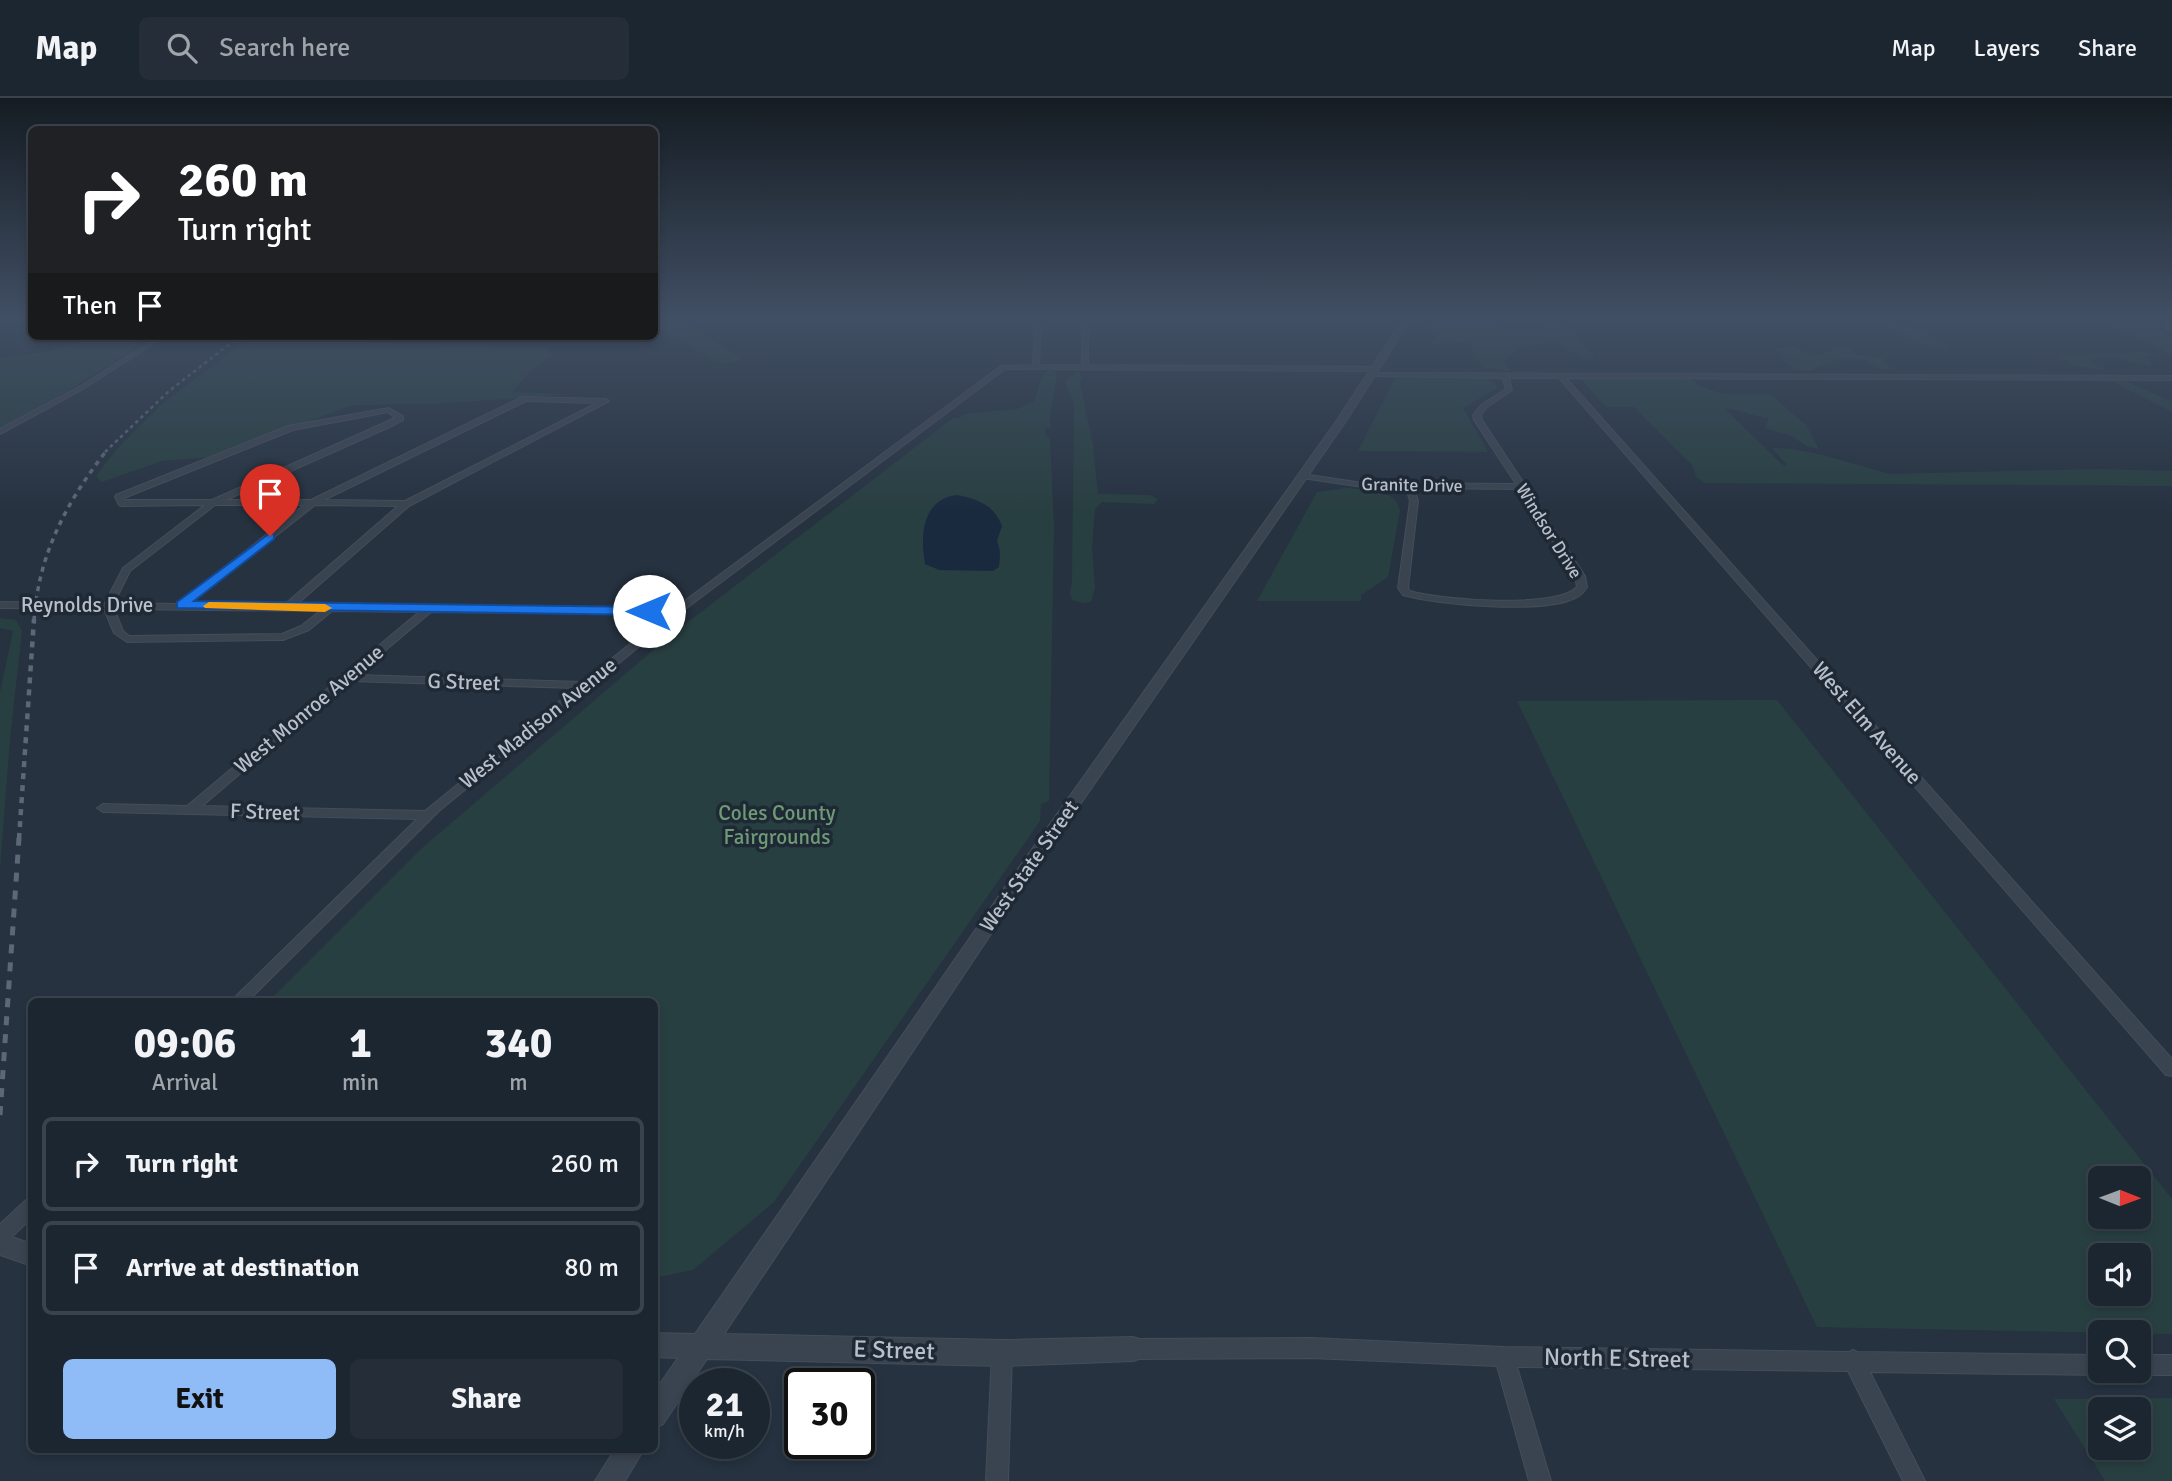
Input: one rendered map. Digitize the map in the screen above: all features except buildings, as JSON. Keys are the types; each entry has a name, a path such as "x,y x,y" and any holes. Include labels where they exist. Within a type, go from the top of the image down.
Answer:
{"street":[{"path":"0,432 88,384"},
{"name":"West Madison Avenue","path":"242,998 427,815 583,685 677,611 981,384"},
{"name":"West State Street","path":"658,1409 1014,886 1365,384"},
{"name":"Windsor Drive","path":"1410,486 1414,501 1403,588 1406,593 1415,598 1438,601 1543,602 1564,599 1579,592 1582,587 1580,576 1477,415 1481,407 1507,392 1509,384"},
{"name":"West Elm Avenue","path":"1568,384 2172,1070"},
{"path":"182,605 314,502 525,399 605,401 406,504 286,608"},
{"path":"330,608 305,628 283,637 127,639 119,632 108,606 127,570 213,503 400,418 389,410 291,428 119,497 122,503 213,503 314,502 406,504"},
{"name":"Granite Drive","path":"1302,476 1363,485 1522,487"},
{"name":"Reynolds Drive","path":"0,605 677,611"},
{"name":"West Monroe Avenue","path":"191,809 428,609"},
{"name":"G Street","path":"345,678 583,685"},
{"name":"F Street","path":"103,808 427,815"},
{"path":"0,1236 28,1210"},
{"path":"0,1244 28,1254"},
{"name":"E Street","path":"658,1345 1002,1353 1133,1349"},
{"name":"North E Street","path":"1133,1349 1311,1348 1504,1357 2088,1365"},
{"path":"997,1481 1002,1353"},
{"path":"1504,1357 1540,1481"},
{"path":"1853,1360 1914,1481"},
{"path":"2151,1365 2172,1366"},
{"path":"610,1479 619,1453"},
{"path":"610,1479 628,1453"}],"green space":[{"path":"0,384 79,384 58,397 0,429"},
{"path":"189,384 520,384 513,392 571,394 434,404 353,405 211,457 162,461 102,482 96,476 116,450 162,404"},
{"name":"Coles County Fairgrounds","path":"1039,384 1055,384 1051,428 1045,428 1046,436 1050,437 1054,526 1049,801 1041,804 1040,821 774,1202 693,1270 658,1277 658,998 272,998 421,849 666,639 953,418 960,418 963,414 1017,409 1034,402"},
{"path":"1065,384 1080,384 1093,445 1098,494 1150,495 1158,499 1154,504 1102,502 1095,509 1092,547 1095,588 1091,602 1083,603 1072,600 1070,593 1074,403"},
{"path":"1392,384 1495,384 1497,388 1463,408 1488,452 1358,451"},
{"path":"1585,384 1698,384 1718,392 1738,395 1770,394 1806,425 1819,449 1806,446 1792,436 1765,428 1769,418 1725,409 1784,466 1787,465 1772,448 1823,455 1890,474 2099,469 2172,471 2172,486 1705,483 1696,477 1692,465 1634,407 1606,407"},
{"path":"2116,384 2132,384 2172,402 2172,412"},
{"path":"1345,488 1386,494 1398,503 1400,511 1388,577 1361,595 1361,601 1257,601 1317,492"},
{"path":"0,618 16,620 22,631 0,869 0,692 13,631 0,628"},
{"path":"1777,700 2146,1166 2088,1166 2088,1229 2151,1229 2151,1172 2172,1199 2172,1334 2151,1334 2151,1320 2088,1320 2088,1332 1817,1327 1517,701"},
{"path":"2151,1398 2172,1398 2172,1481 2105,1481 2092,1460 2151,1460"},
{"path":"2054,1399 2088,1399 2088,1454"}],"water":[{"path":"957,495 984,504 999,519 1002,526 997,541 1000,551 999,567 993,571 939,570 925,564 924,531 930,511 945,498"}],"railway":[{"path":"107,450 179,384"},
{"path":"34,621 41,574 48,551 67,509 107,450"},
{"path":"19,839 34,619"},
{"path":"0,1115 19,838"}],"slow traffic":[{"path":"209,606 325,608"}],"route":[{"path":"270,536 182,605 649,611"}]}
